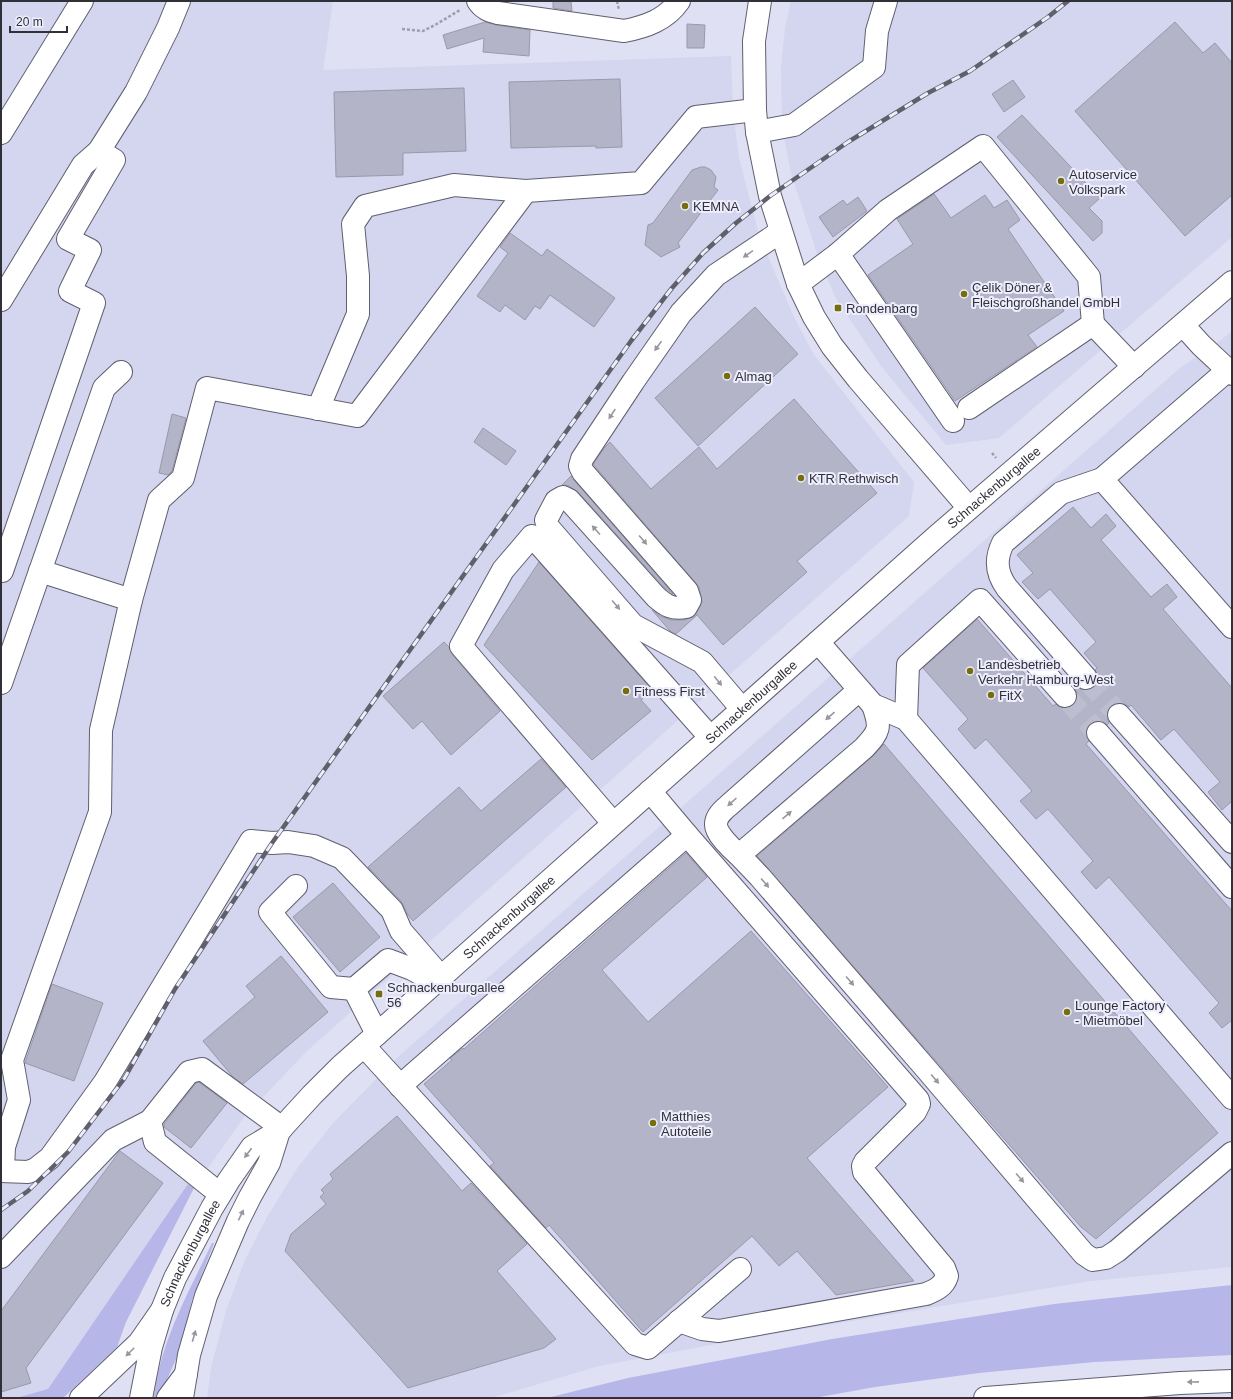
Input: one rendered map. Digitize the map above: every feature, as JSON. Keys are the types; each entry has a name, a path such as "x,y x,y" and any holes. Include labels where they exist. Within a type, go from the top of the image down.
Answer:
{"main road":[{"path":"1,133 82,1"},
{"path":"1,300 83,165 99,151 136,92 168,28 179,1"},
{"path":"471,5 481,6 488,11 498,14 624,31 653,23 667,14 679,1"},
{"path":"760,1 754,41 755,110 757,132 770,196 780,232 798,284 814,317 832,346 858,379 969,508"},
{"path":"757,132 794,125 874,67 877,31 886,1"},
{"path":"318,409 358,314 358,276 353,224 365,206 454,185 526,191 641,183 696,117 755,110"},
{"path":"798,284 838,254 888,210 983,146 1089,277 1093,324 1134,367"},
{"path":"1,570 2,571 94,303 70,291 90,250 68,239 114,160 99,151"},
{"path":"438,979 401,931 392,910 342,858 314,846 288,842 272,843 251,841 105,1082 50,1158 36,1169 28,1172 2,1170 4,1147 19,1100 12,1060 100,812 101,730 131,600 159,500 183,478 207,388 357,416 526,191"},
{"path":"742,709 702,662 633,625 548,527 546,520 556,501 563,497 569,500 656,597 665,605 679,608 686,607 690,600 687,591 583,472 580,466 582,459 681,313 716,276 780,232"},
{"path":"838,254 961,414 1093,324"},
{"name":"Schnackenburgallee","path":"141,1398 151,1347 162,1310 175,1278 202,1224 220,1194 252,1147 280,1130 312,1095 438,979 937,536 1232,282"},
{"path":"1086,678 1002,581 998,572 997,561 999,550 1003,543 1061,493 1102,480 1230,372 1201,346 1183,325"},
{"path":"1,683 104,388 121,372"},
{"path":"1102,480 1232,627"},
{"path":"613,824 461,646 503,570 532,536 710,738"},
{"path":"594,580 592,570 594,561 601,554 610,552 623,560"},
{"path":"40,571 131,600"},
{"path":"906,719 908,665 980,600 1065,696"},
{"path":"738,854 752,846 864,748 878,730 878,720 866,698 818,642"},
{"path":"866,698 906,719 1232,1098"},
{"path":"866,698 734,801 720,815 715,823 716,828 728,844 765,883 1084,1254 1093,1260 1106,1258 1117,1251 1232,1153"},
{"path":"1119,715 1232,842"},
{"path":"1098,733 1232,887"},
{"path":"650,791 918,1100 919,1104 915,1112 865,1162 863,1166 864,1172 944,1268 947,1276 946,1281 939,1288 926,1294 719,1331 702,1329 679,1321"},
{"path":"400,1086 687,835"},
{"path":"296,886 270,912 331,987 354,989 388,960 438,979"},
{"path":"354,989 370,1040 400,1086 635,1344 648,1348 740,1269"},
{"path":"1,1257 113,1140 150,1121 189,1072 202,1069 280,1130"},
{"path":"150,1121 155,1142 220,1194"},
{"name":"Schnackenburgallee","path":"182,1398 189,1355 206,1296 238,1221 269,1163 280,1130"},
{"path":"81,1398 139,1343 162,1310"},
{"path":"168,1398 186,1374"},
{"path":"985,1398 1180,1382 1232,1381"}],"path":[{"path":"402,29 423,31 471,5"}],"shaded area":[{"path":"1,1 333,1 323,70 731,56 733,111 739,158 758,231 712,266 685,319 720,283 766,252 794,317 814,355 914,482 909,516 307,1051 244,1117 194,1188 188,1185 48,1389 16,1398 1,1398"},
{"path":"791,1 1232,1 1232,237 999,438 946,445 881,366 835,297 817,254 791,173 782,127 781,67 785,28"},
{"path":"1232,331 1232,1267 1091,1281 732,1341 599,1366 491,1398 207,1398 211,1368 226,1311 244,1262 267,1217 298,1167 334,1122 398,1057 1180,368"},
{"path":"188,1184 194,1188 126,1322 117,1347 63,1398 16,1398 48,1389"},
{"path":"212,1243 214,1243 192,1300 179,1352 159,1398 154,1397 163,1356 169,1337 185,1299"},
{"path":"1232,1285 1232,1355 1095,1362 979,1373 875,1387 814,1398 547,1398 628,1378 832,1339 1054,1304"}],"building":[{"path":"553,1 571,1 572,11 553,8"},
{"path":"485,22 530,30 529,56 483,52 484,38 447,49 443,35"},
{"path":"1175,22 1203,53 1215,43 1232,63 1232,195 1185,236 1075,111"},
{"path":"687,24 705,25 704,48 687,48"},
{"path":"620,79 622,147 596,148 596,146 511,148 509,82"},
{"path":"1013,80 1025,97 1004,112 992,94"},
{"path":"464,88 466,151 403,153 403,175 336,177 334,92"},
{"name":"Autoservice Volkspark","path":"1022,115 1100,198 1089,208 1102,221 1102,233 1093,241 997,137"},
{"name":"KEMNA","path":"701,167 711,170 716,177 714,187 718,190 678,243 680,247 661,257 645,245 648,225 653,223 692,170"},
{"name":"Çelik Döner & Fleischgroßhandel GmbH","path":"934,194 951,218 985,195 994,208 1007,200 1020,220 1008,229 1064,311 1028,335 1037,347 955,401 868,275 913,244 897,219"},
{"path":"858,197 867,211 833,237 819,217 843,200 847,205"},
{"path":"510,233 542,256 547,249 615,298 594,327 550,295 540,309 535,306 525,320 505,305 500,312 477,296 508,253 500,247"},
{"name":"Almag","path":"755,307 798,354 698,446 655,398"},
{"path":"794,399 877,493 797,561 807,572 723,645 697,615 676,634 670,631 652,610 660,616 671,620 683,620 693,617 697,613 702,602 699,587 593,464 610,442 651,489 699,447 717,469"},
{"path":"172,414 186,418 172,471 168,475 159,473"},
{"path":"483,428 516,451 506,465 474,442"},
{"path":"571,476 673,594 665,588 578,492 569,486 562,485"},
{"path":"1073,507 1091,528 1106,514 1116,526 1101,540 1151,597 1167,584 1177,597 1163,609 1232,688 1232,801 1222,810 1208,792 1220,782 1174,729 1161,740 1131,705 1129,707 1123,703 1117,703 1111,705 1107,711 1109,723 1107,725 1102,721 1096,721 1090,723 1086,729 1086,735 1089,741 1086,744 1232,911 1232,1020 1222,1028 1209,1013 1219,1003 1109,877 1096,889 1081,872 1093,861 1048,809 1036,819 1020,801 1032,791 986,739 975,749 958,729 968,719 923,668 977,619 1053,706 1056,704 1061,708 1067,708 1073,706 1077,700 1077,693 1074,688 1076,686 1082,690 1088,690 1094,687 1098,682 1098,675 1095,670 1097,668 1084,653 1096,642 1050,589 1038,599 1022,582 1033,573 1017,555"},
{"path":"539,562 652,690 641,700 651,711 592,760 484,645"},
{"path":"444,642 449,647 452,654 500,711 451,755 422,721 413,729 383,696"},
{"path":"884,744 1218,1133 1096,1239 1081,1227 757,856 872,757"},
{"path":"541,759 566,787 413,921 408,915 401,901 368,867 459,787 481,811"},
{"name":"Matthies Autoteile","path":"686,853 707,877 602,970 648,1022 751,931 888,1087 807,1158 914,1281 836,1295 797,1251 779,1266 752,1236 643,1332 549,1225 546,1228 490,1166 494,1163 424,1084 452,1060 450,1058 463,1048 464,1049"},
{"path":"333,883 380,937 340,972 293,917"},
{"path":"281,956 328,1012 243,1084 233,1077 203,1041 255,997 246,986"},
{"path":"52,984 103,1003 74,1081 25,1063"},
{"path":"199,1082 227,1103 191,1148 164,1127 164,1124 196,1083"},
{"path":"397,1116 462,1191 471,1183 527,1244 497,1271 556,1339 544,1348 408,1388 285,1251 291,1234 326,1204 320,1197 324,1193 321,1190 333,1179 330,1174"},
{"path":"120,1151 163,1183 26,1368 31,1383 1,1392 1,1311"}],"tunnel":[{"path":"1086,678 1119,715"},
{"path":"1065,696 1098,733"}],"railway":[{"path":"1,1210 28,1191 68,1152 124,1079 175,989 272,843 631,341 672,288 703,253 736,223 770,196 848,142 928,93 970,71 1048,17 1068,1"}],"place":[{"name":"Autoservice Volkspark","path":"1061,181"},
{"name":"KEMNA","path":"685,206"},
{"name":"Çelik Döner & Fleischgroßhandel GmbH","path":"964,294"},
{"name":"Rondenbarg","path":"838,308"},
{"name":"Almag","path":"727,376"},
{"name":"KTR Rethwisch","path":"801,478"},
{"name":"Landesbetrieb Verkehr Hamburg-West","path":"970,671"},
{"name":"Fitness First","path":"626,691"},
{"name":"FitX","path":"991,695"},
{"name":"Schnackenburgallee 56","path":"379,994"},
{"name":"Lounge Factory - Mietmöbel","path":"1067,1012"},
{"name":"Matthies Autoteile","path":"653,1123"}]}
